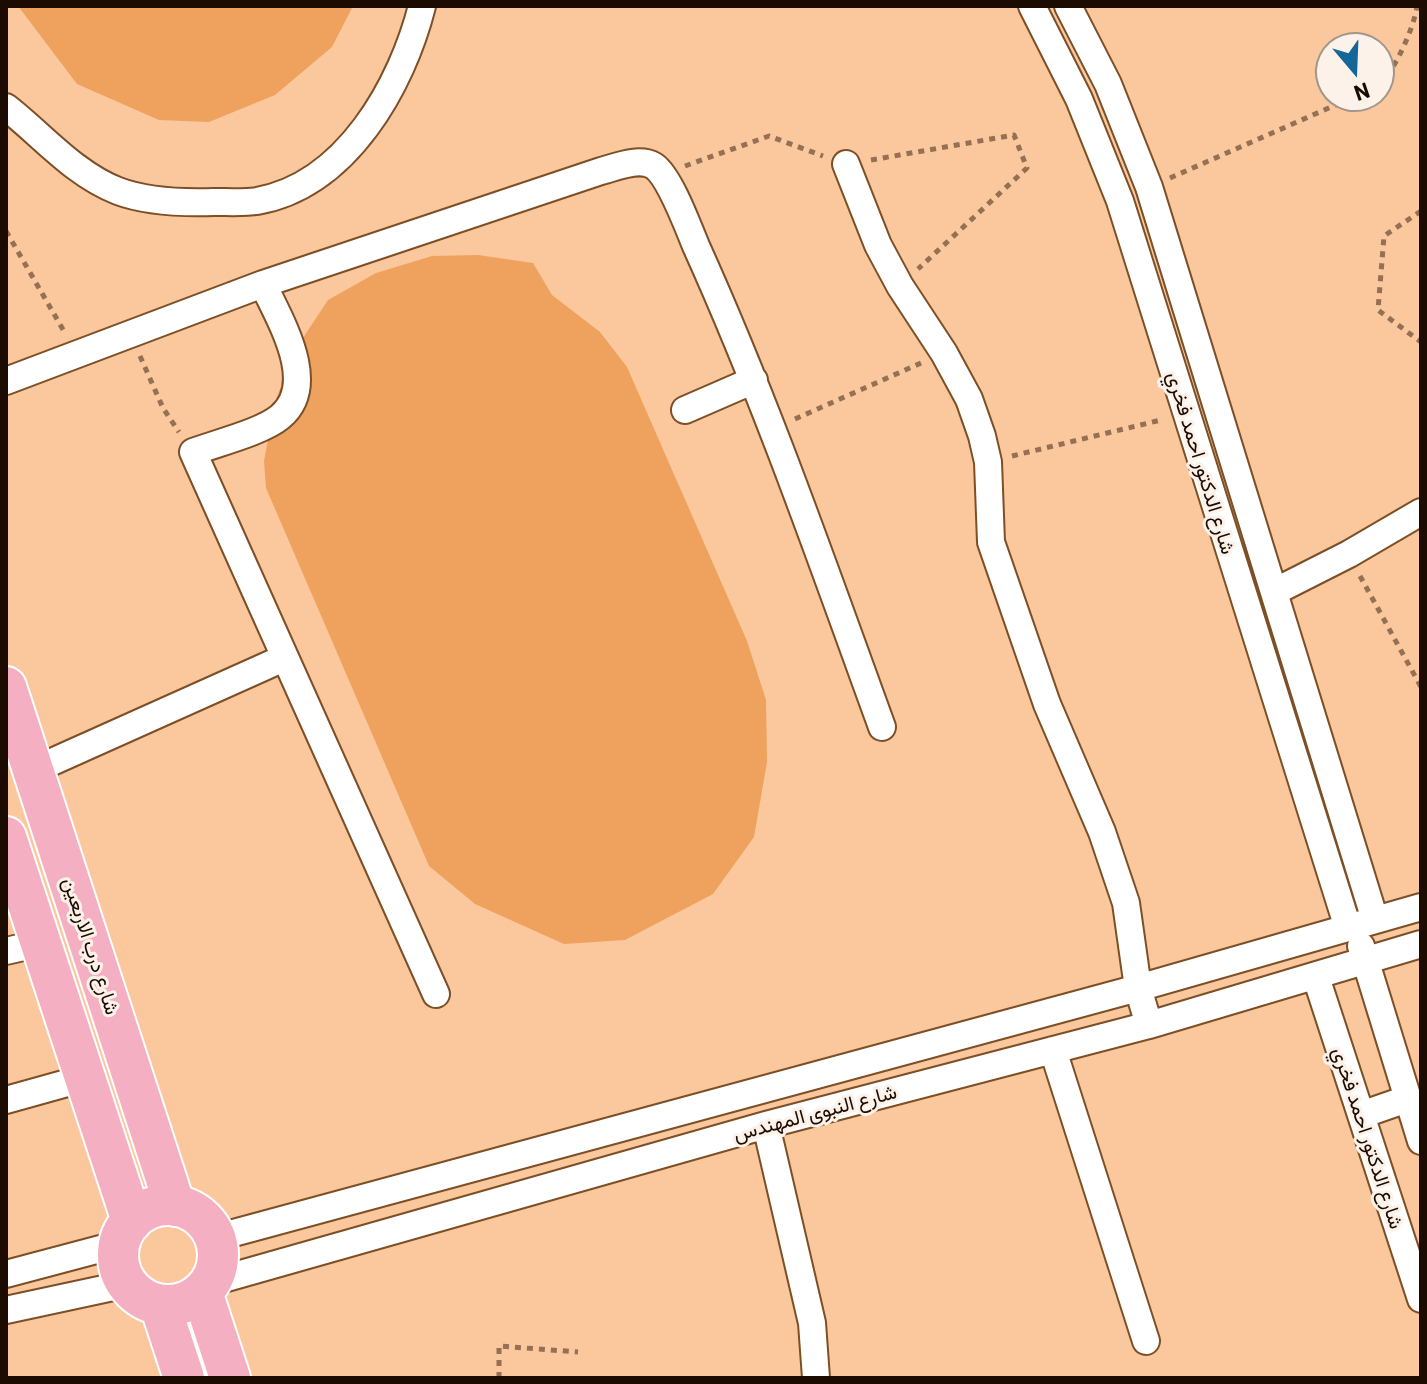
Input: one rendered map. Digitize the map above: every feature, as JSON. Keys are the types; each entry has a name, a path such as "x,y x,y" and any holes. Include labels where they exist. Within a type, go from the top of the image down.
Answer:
{"highway":[{"name":"شارع درب الاربعين","path":"6,687 175,1206"},
{"path":"6,837 23,947 85,1078 125,1232 119,1264 127,1284 141,1297 160,1305 175,1305 205,1288"},
{"path":"125,1232 159,1206 175,1206 199,1216 215,1238 218,1253 205,1288 230,1378"},
{"path":"160,1305 184,1378"}],"street":[{"path":"6,107 66,159 118,191 183,203 259,201 310,179 358,139 388,96 414,37 422,6"},
{"name":"شارع الدكتور احمد فخري","path":"1032,6 1101,150 1297,766 1360,925"},
{"name":"شارع الدكتور احمد فخري","path":"1068,6 1108,84 1149,187 1324,757 1360,925"},
{"path":"6,381 263,284 601,171 644,163 662,174 754,380 882,727"},
{"path":"846,164 878,245 969,399 988,462 991,542 1047,704 1102,832 1126,903 1138,988 1149,1025"},
{"path":"263,284 297,371 293,396 278,419 193,452 436,994"},
{"path":"685,410 754,380"},
{"path":"1251,620 1349,554 1421,512"},
{"path":"34,770 284,658"},
{"path":"1297,766 1324,757"},
{"name":"شارع النبوى المهندس","path":"215,1238 1138,988 1421,907"},
{"path":"1360,925 1366,962 1421,1141"},
{"name":"شارع النبوى المهندس","path":"205,1288 766,1125 1149,1025 1421,944"},
{"name":"شارع الدكتور احمد فخري","path":"1316,977 1421,1299"},
{"path":"1053,1050 1146,1341"},
{"path":"6,1100 85,1078"},
{"path":"1361,1115 1407,1099"},
{"path":"766,1125 812,1323 816,1378"},
{"path":"6,1274 125,1232"},
{"path":"6,1310 127,1284"}],"path":[{"path":"1395,63 1415,21 1417,6"},
{"path":"1149,187 1320,112"},
{"path":"662,174 769,136 846,164 1014,135 1027,168 900,286"},
{"path":"1421,211 1384,236 1378,310 1421,342"},
{"path":"6,231 78,354"},
{"path":"131,336 163,408 193,452"},
{"path":"773,429 944,353"},
{"path":"988,462 1186,414"},
{"path":"1349,554 1421,687"},
{"path":"499,1378 499,1346 578,1352"}],"shaded area":[{"path":"18,6 353,6 332,47 275,95 209,122 159,120 77,84"},
{"path":"478,255 533,263 552,295 600,332 627,367 747,641 766,700 767,762 754,837 713,894 625,940 564,944 475,904 429,866 266,488 264,461 275,402 295,350 328,300 376,273 432,256"}]}
